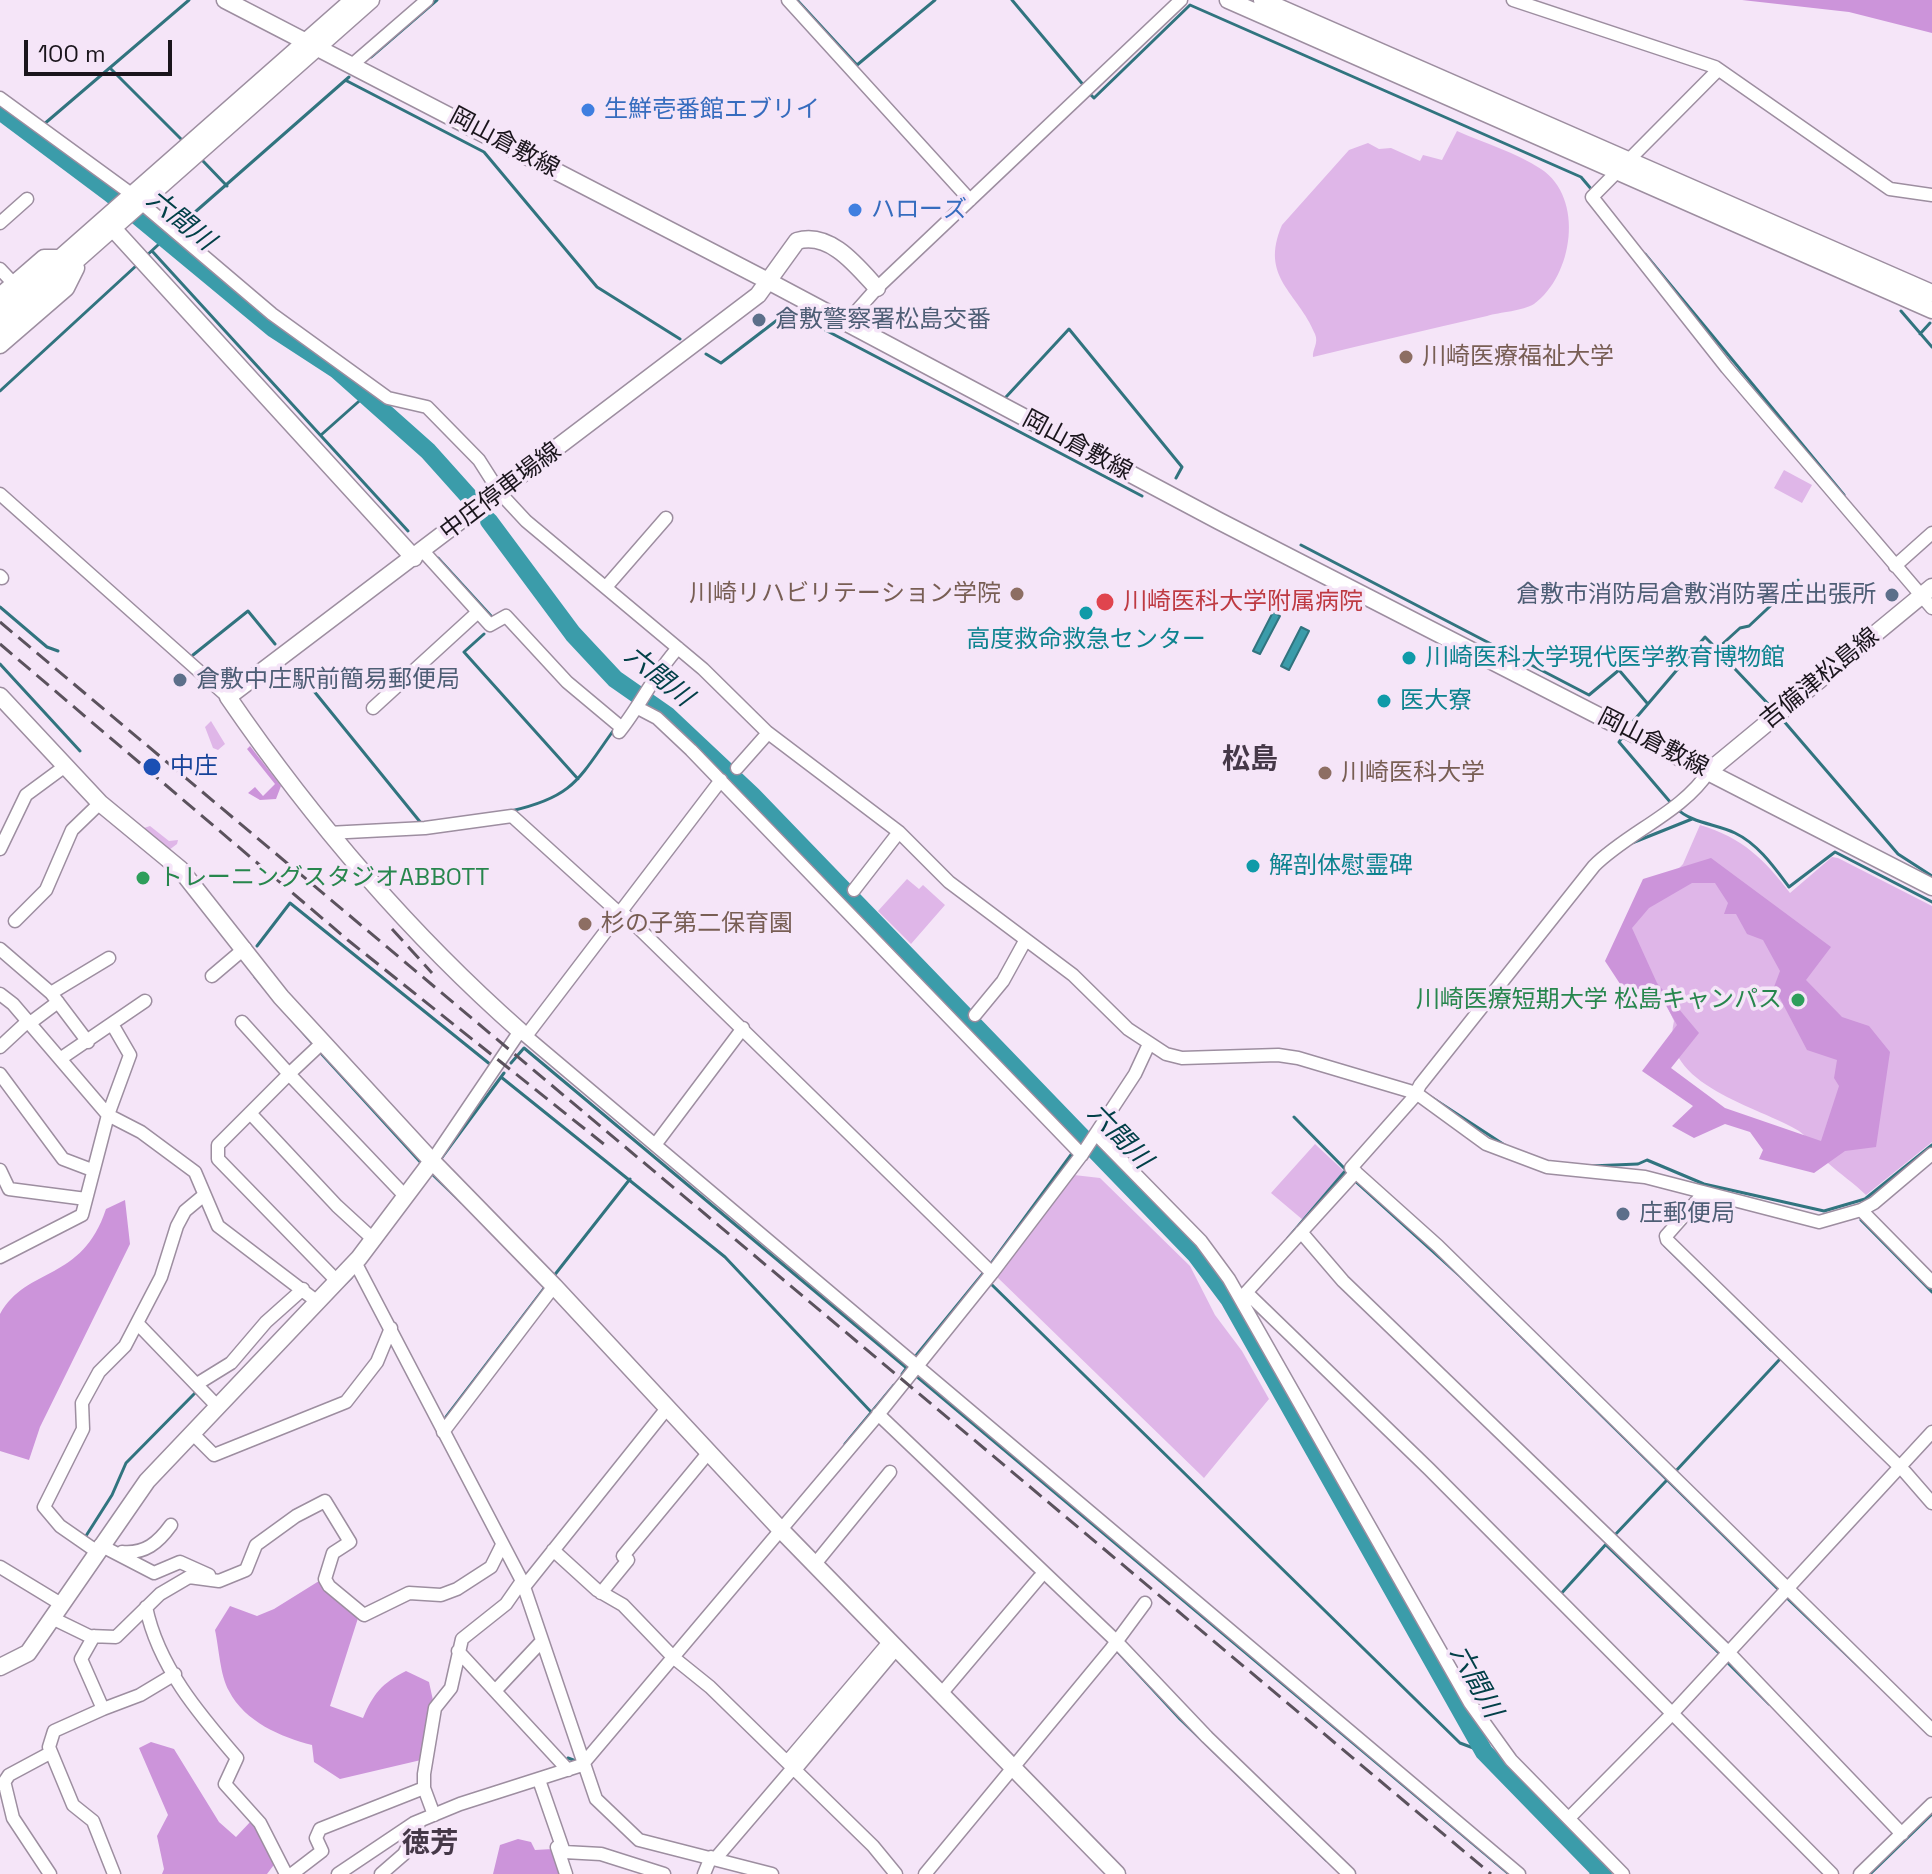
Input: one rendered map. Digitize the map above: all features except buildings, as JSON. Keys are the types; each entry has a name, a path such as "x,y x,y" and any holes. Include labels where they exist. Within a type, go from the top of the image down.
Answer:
{"street":[{"name":"岡山倉敷線","path":"225,0 768,281 1219,521 1932,887"},
{"path":"312,44 353,0"},
{"path":"0,328 71,259 312,44 371,0"},
{"path":"353,64 427,0"},
{"path":"788,0 970,200"},
{"path":"846,323 877,288 1181,0"},
{"path":"1228,0 1932,293"},
{"path":"1262,0 1932,310"},
{"path":"1513,0 1718,70 1890,189 1932,195"},
{"path":"1718,70 1592,197 1727,368 1928,595"},
{"path":"0,98 125,210 173,233 272,314 388,398 427,407 479,460 500,493 526,521 678,648 768,733 899,832 949,882 1073,975 1128,1029 1149,1044 1182,1058 1278,1055 1298,1058 1416,1093 1472,1135 1503,1152 1547,1167 1645,1177 1819,1222 1861,1210 1932,1154"},
{"path":"0,223 27,199"},
{"path":"125,210 142,260 419,555 490,625 506,616 567,682 619,728 638,707 655,673 678,648"},
{"name":"中庄停車場線","path":"228,697 758,295 797,241 808,237 844,253 877,288"},
{"path":"0,296 44,258 71,259"},
{"path":"0,311 71,259"},
{"path":"0,345 66,288 71,259"},
{"path":"0,269 14,284"},
{"path":"0,494 228,697 328,833 440,959 912,1368 1519,1874"},
{"path":"606,587 666,518"},
{"path":"1898,563 1932,533"},
{"name":"吉備津松島線","path":"1709,771 1928,595"},
{"path":"373,708 478,612"},
{"path":"0,696 100,803 180,869 245,948 318,1047 551,1286 706,1455 815,1564 891,1647 941,1694 1010,1771 1117,1874"},
{"path":"638,707 657,718 723,782 1079,1151"},
{"path":"737,768 768,733"},
{"path":"0,849 26,795 64,767"},
{"path":"1709,771 1673,806 1614,846 1594,866 1416,1093 1351,1168 1352,1175 1438,1246 1784,1591 1932,1730"},
{"path":"199,1387 231,1363 266,1322 359,1266 373,1239 432,1167 496,1068 527,1036 723,782"},
{"path":"15,921 46,890 72,830 100,803"},
{"path":"328,833 425,828 512,816 621,914 988,1274"},
{"path":"854,890 899,832"},
{"path":"975,1015 1003,981 1025,941"},
{"path":"212,976 245,948"},
{"path":"0,949 54,998 88,1042"},
{"path":"0,1047 54,998 109,958"},
{"path":"0,994 29,1022 108,1115 141,1132 195,1172 218,1226 309,1294"},
{"path":"60,1059 145,1001"},
{"path":"242,1022 406,1197"},
{"path":"0,1255 82,1215 108,1115 130,1055 112,1024"},
{"path":"655,1145 741,1031"},
{"path":"338,1874 396,1832 420,1821 582,1765 876,1417 1079,1151 1095,1136 1135,1074 1149,1044"},
{"path":"318,1047 218,1145 218,1159 335,1279"},
{"path":"2,1080 63,1159 92,1170"},
{"path":"250,1113 337,1206 373,1239"},
{"path":"1095,1136 1201,1241 1242,1295 1470,1703 1511,1760 1623,1874"},
{"path":"0,1170 9,1189 86,1199"},
{"path":"1242,1295 1352,1175"},
{"path":"1699,1193 1666,1236 1667,1240 1932,1503"},
{"path":"203,1196 185,1211 177,1226 161,1277 138,1324 125,1346 99,1372 82,1403 83,1429 44,1507 60,1526 154,1573 180,1562 219,1581"},
{"path":"1861,1210 1932,1282"},
{"path":"1301,1232 1343,1281 1728,1652 1902,1834"},
{"path":"359,1266 523,1584 596,1799 639,1840 772,1874"},
{"path":"443,1432 551,1286"},
{"path":"0,1667 28,1653 104,1549 147,1481 217,1406 309,1294"},
{"path":"1242,1295 1557,1597 1670,1715 1832,1874"},
{"path":"138,1324 217,1406"},
{"path":"192,1433 214,1455 346,1402 377,1362 391,1328"},
{"path":"434,1815 424,1788 435,1708 451,1688 462,1639 506,1604 665,1411"},
{"path":"876,1417 1349,1874"},
{"path":"1569,1818 1670,1715 1932,1432"},
{"path":"601,1593 628,1560 623,1556 706,1455"},
{"path":"815,1564 890,1472"},
{"path":"0,1567 94,1636 116,1637 146,1607 189,1577 219,1581 246,1570 256,1545 296,1516 325,1501 350,1542 333,1553 325,1579 329,1586 364,1615 409,1593 441,1595 457,1589 491,1567 502,1545"},
{"path":"104,1549 144,1551 161,1539 171,1525"},
{"path":"553,1550 601,1593 623,1605 674,1658 710,1687 896,1874"},
{"path":"941,1694 1039,1578"},
{"path":"925,1874 1114,1645 1145,1603"},
{"path":"146,1607 153,1637 193,1707 237,1758 225,1784 260,1823 289,1874 322,1851 316,1838 320,1829 424,1788"},
{"path":"94,1636 81,1659 103,1709"},
{"path":"495,1691 541,1642"},
{"path":"704,1874 714,1857 891,1647"},
{"path":"458,1651 568,1770"},
{"path":"114,1874 93,1821 73,1805 50,1753 50,1738 54,1731 140,1695 175,1674"},
{"path":"50,1753 9,1775 1,1784 13,1818 50,1874"},
{"path":"537,1781 566,1874"},
{"path":"537,1781 564,1852 601,1854 664,1874"},
{"path":"1860,1874 1932,1804"},
{"path":"381,1874 404,1854 420,1821"}],"shaded area":[{"path":"1742,0 1932,0 1932,33 1849,12"},
{"path":"1457,131 1522,158 1555,182 1564,198 1569,237 1558,275 1534,304 1524,308 1313,357 1315,334 1278,272 1276,243 1282,225 1349,150 1368,143 1379,149 1391,148 1420,161 1423,155 1442,160"},
{"path":"1784,470 1812,485 1802,503 1774,488"},
{"path":"211,721 225,744 218,750 213,748 205,727"},
{"path":"250,746 281,786 276,799 260,800 248,793 255,787 263,796 275,784 247,749"},
{"name":"川崎医療短期大学 松島キャンパス","path":"1700,825 1741,843 1771,870 1790,893 1832,857 1932,906 1932,1142 1866,1195 1828,1163 1799,1131 1716,1091 1696,1078 1681,1062 1673,1043 1674,1021 1627,923 1683,864"},
{"path":"150,826 169,841 178,840 177,844 169,850 144,828"},
{"path":"1711,858 1831,947 1806,980 1842,1017 1869,1026 1890,1052 1876,1147 1845,1151 1814,1173 1759,1159 1763,1150 1750,1132 1725,1124 1694,1138 1672,1126 1693,1106 1642,1071 1677,1025 1654,984 1626,993 1605,961 1643,879","holes":["1692,883 1715,883 1728,903 1724,914 1736,914 1747,934 1763,940 1780,971 1774,987 1807,1050 1837,1060 1834,1078 1839,1086 1821,1141 1725,1108 1671,1068 1699,1033 1657,983 1632,928 1649,908"]},
{"path":"907,879 919,889 923,885 945,905 911,944 878,911"},
{"path":"1315,1144 1346,1173 1303,1220 1271,1193"},
{"path":"1074,1175 1100,1178 1190,1266 1215,1315 1242,1351 1269,1399 1204,1478 996,1276"},
{"path":"125,1200 130,1244 40,1427 29,1460 0,1451 0,1314 11,1299 25,1288 69,1262 96,1233 106,1209"},
{"path":"319,1581 359,1615 330,1706 363,1718 379,1690 398,1675 406,1671 429,1682 434,1705 421,1760 340,1779 314,1762 312,1745 288,1738 254,1720 229,1691 215,1630 230,1606 257,1616"},
{"path":"151,1742 174,1749 219,1822 236,1837 252,1820 276,1862 267,1874 162,1874 164,1869 157,1836 168,1815 139,1748"},
{"path":"518,1839 531,1842 535,1850 553,1849 561,1874 493,1874 500,1845"}],"water":[{"path":"1273,612 1280,616 1260,654 1253,651"},
{"path":"1301,627 1309,631 1289,670 1281,666"}],"waterway":[{"path":"43,125 189,0"},
{"path":"371,57 437,0"},
{"path":"797,0 857,65 935,0"},
{"path":"1012,0 1085,87"},
{"path":"1089,93 1094,98 1190,5 1581,177 1592,190"},
{"path":"111,69 182,140"},
{"path":"178,227 349,77"},
{"path":"347,81 484,152 597,287 680,339"},
{"name":"六間川","path":"0,111 111,194 274,329 337,370 428,451 471,499"},
{"path":"202,160 227,186"},
{"path":"145,257 172,232"},
{"path":"152,251 408,531"},
{"path":"1645,254 1844,495"},
{"path":"0,391 137,265"},
{"path":"706,354 721,363 789,311 1142,496"},
{"path":"1901,311 1932,347"},
{"path":"1920,334 1930,323"},
{"path":"1006,397 1069,329 1182,467 1176,478"},
{"path":"321,435 366,395"},
{"name":"六間川","path":"489,521 573,634 615,679 668,716 752,795 1196,1255 1229,1299 1484,1752 1603,1874"},
{"path":"1301,545 1589,695 1619,670 1647,703"},
{"path":"438,558 492,617"},
{"path":"1630,725 1705,637 1717,649 1740,628 1749,626 1798,580"},
{"path":"0,607 47,647 58,651"},
{"path":"193,655 248,611 275,644"},
{"path":"484,634 464,652 578,779"},
{"path":"1717,650 1772,708"},
{"path":"0,664 80,751"},
{"path":"296,669 421,823"},
{"path":"1782,719 1898,854 1932,876"},
{"path":"511,811 548,799 572,784 613,731"},
{"path":"1624,735 1619,742 1671,803"},
{"path":"1676,808 1689,817 1728,830 1751,843 1789,887 1835,852 1932,902"},
{"path":"1632,843 1692,819"},
{"path":"257,946 290,903 491,1065"},
{"path":"255,977 313,1044"},
{"path":"511,1063 524,1048 909,1370"},
{"path":"318,1050 423,1165"},
{"path":"440,1160 504,1073"},
{"path":"501,1077 725,1257 873,1414"},
{"path":"1431,1097 1506,1146"},
{"path":"1288,1238 1346,1170 1294,1117"},
{"path":"1590,1166 1638,1164 1647,1160 1704,1184 1824,1211 1865,1199 1932,1145"},
{"path":"990,1265 1073,1152"},
{"path":"432,1174 461,1202"},
{"path":"553,1277 630,1179"},
{"path":"1355,1181 1461,1277 1781,1592"},
{"path":"1861,1220 1932,1292"},
{"path":"1665,1246 1771,1350"},
{"path":"914,1358 985,1271"},
{"path":"334,1294 351,1278"},
{"path":"989,1282 1460,1743 1484,1752"},
{"path":"446,1417 546,1286"},
{"path":"1674,1473 1780,1359"},
{"path":"902,1374 907,1367"},
{"path":"915,1375 1509,1874"},
{"path":"845,1444 894,1385"},
{"path":"84,1539 112,1495 126,1463 197,1391"},
{"path":"1613,1537 1666,1481"},
{"path":"1559,1596 1608,1542"},
{"path":"1607,1546 1720,1654"},
{"path":"1787,1598 1874,1681"},
{"path":"1117,1651 1180,1719 1326,1860"},
{"path":"1727,1662 1769,1704"},
{"path":"568,1758 576,1761"},
{"path":"1870,1874 1932,1814"},
{"path":"1591,1874 1597,1868"}],"railway":[{"path":"0,622 1491,1874"},
{"path":"0,644 349,941 605,1145"},
{"path":"392,929 432,973"}],"place":[{"name":"生鮮壱番館エブリイ","path":"588,110"},
{"name":"ハローズ","path":"855,210"},
{"name":"倉敷警察署松島交番","path":"759,320"},
{"name":"川崎医療福祉大学","path":"1406,357"},
{"name":"川崎リハビリテーション学院","path":"1017,594"},
{"name":"倉敷市消防局倉敷消防署庄出張所","path":"1892,595"},
{"name":"川崎医科大学附属病院","path":"1105,602"},
{"name":"高度救命救急センター","path":"1086,613"},
{"name":"川崎医科大学現代医学教育博物館","path":"1409,658"},
{"name":"倉敷中庄駅前簡易郵便局","path":"180,680"},
{"name":"医大寮","path":"1384,701"},
{"name":"中庄","path":"152,767"},
{"name":"川崎医科大学","path":"1325,773"},
{"name":"解剖体慰霊碑","path":"1253,866"},
{"name":"トレーニングスタジオABBOTT","path":"143,878"},
{"name":"杉の子第二保育園","path":"585,924"},
{"name":"川崎医療短期大学 松島キャンパス","path":"1798,1000"},
{"name":"庄郵便局","path":"1623,1214"}],"district":[{"name":"松島","path":"1250,760"},
{"name":"徳芳","path":"430,1844"}]}
